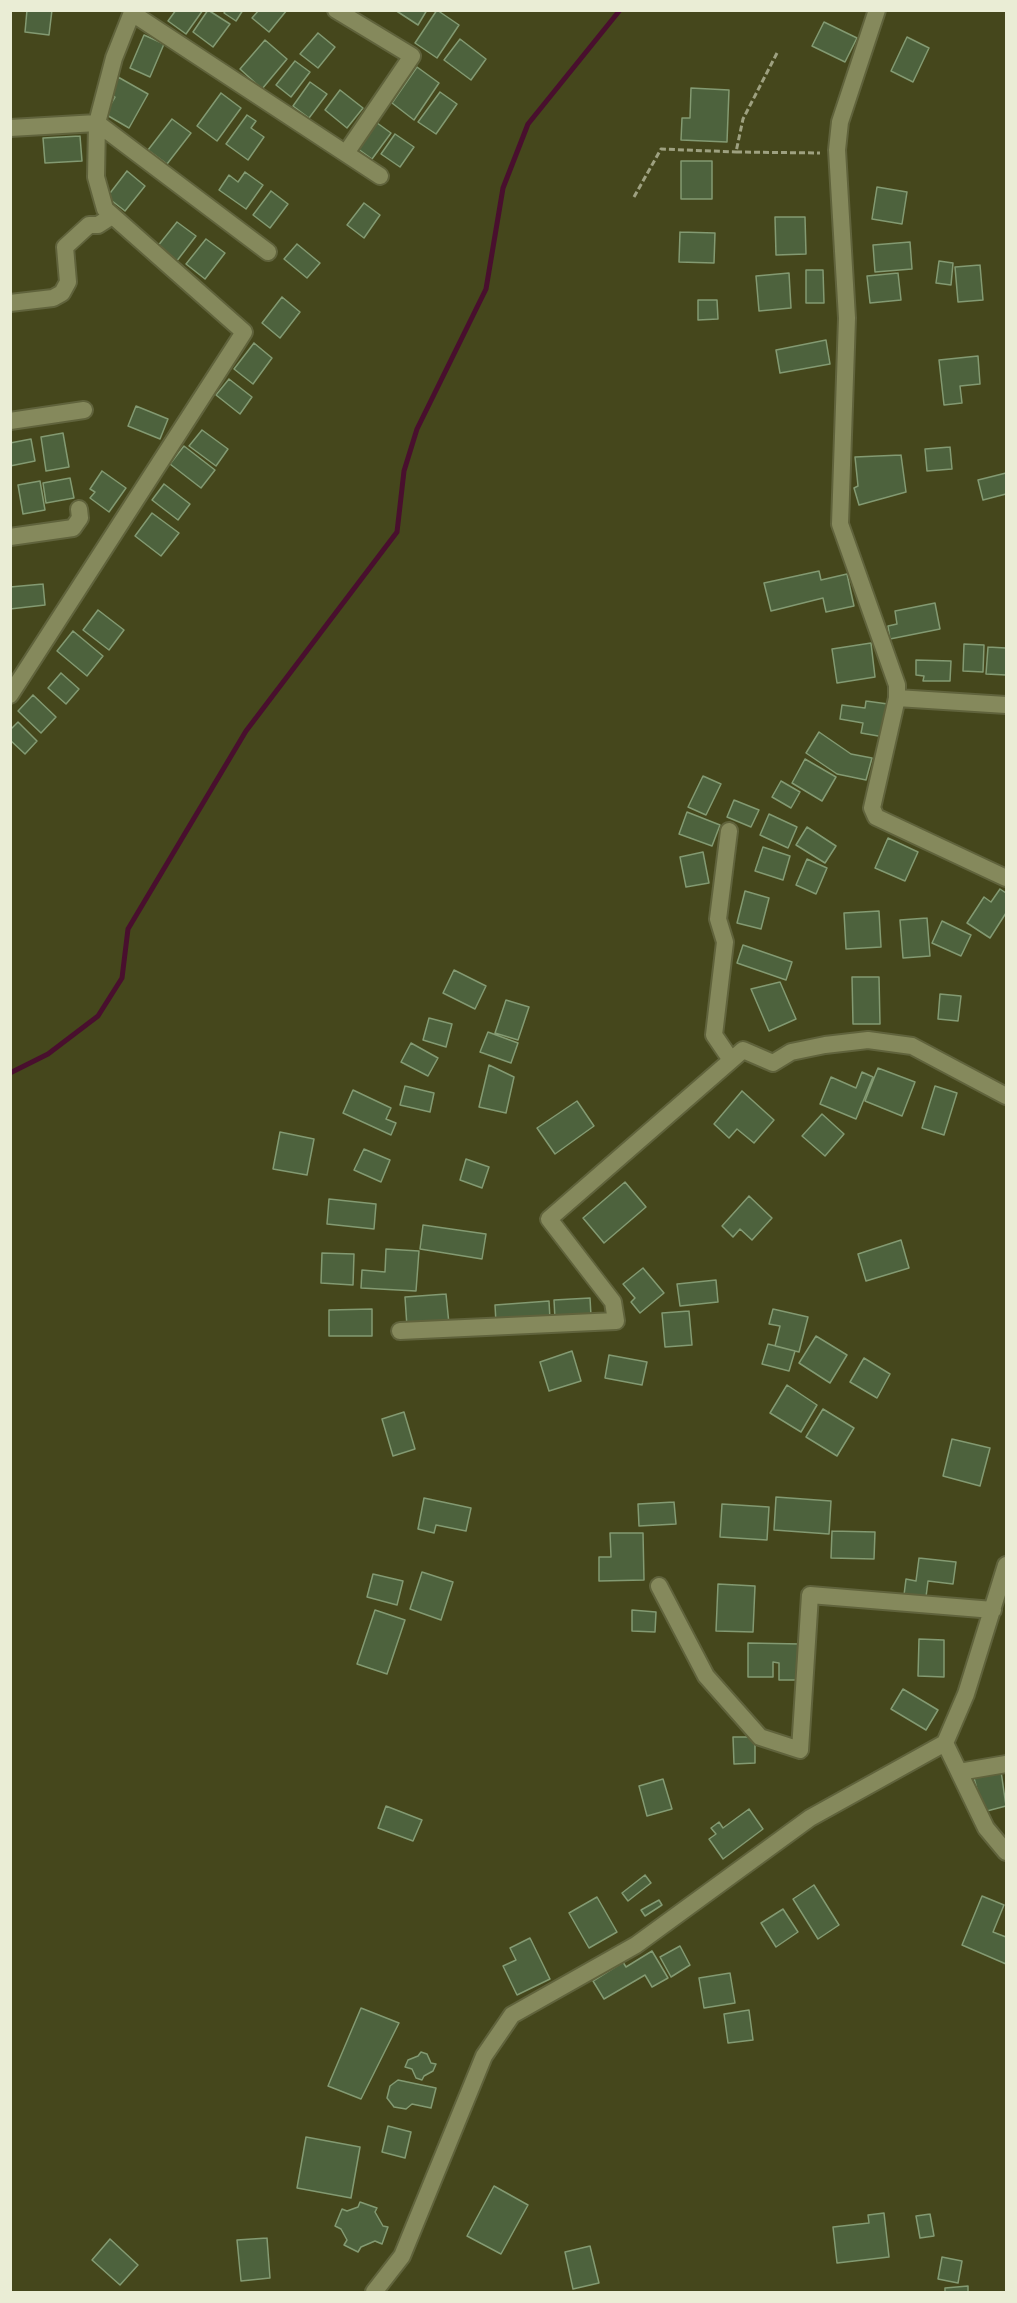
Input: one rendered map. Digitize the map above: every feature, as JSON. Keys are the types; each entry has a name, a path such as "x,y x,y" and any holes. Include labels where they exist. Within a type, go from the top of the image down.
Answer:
{"street":[{"path":"336,10 412,56 346,153"},
{"path":"877,10 840,122 837,153 847,318 840,524 897,685 897,698 872,808 876,817 1006,878"},
{"path":"10,695 244,332 105,209 96,177 97,123 114,58 132,12 380,176"},
{"path":"10,128 97,123 268,252"},
{"path":"10,303 53,298 62,293 68,282 65,248 89,225 98,225 112,216"},
{"path":"10,421 84,410"},
{"path":"10,537 73,528 80,518 79,508"},
{"path":"897,698 1006,705"},
{"path":"729,831 718,919 725,942 714,1035 731,1060"},
{"path":"400,1331 616,1321 613,1302 549,1219 743,1050 773,1063 802,1050 868,1040 912,1046 1006,1096"},
{"path":"374,2292 402,2256 484,2056 512,2015 636,1945 810,1818 945,1743 966,1694 1006,1565"},
{"path":"659,1586 706,1677 760,1737 800,1750 810,1595 993,1610"},
{"path":"945,1743 986,1828 1006,1852"},
{"path":"959,1772 1006,1764"}],"path":[{"path":"736,152 742,119 777,53"},
{"path":"634,197 661,149 837,153"}],"building":[{"path":"27,10 52,10 49,35 25,32"},
{"path":"176,10 203,10 186,34 168,21"},
{"path":"208,10 230,24 213,47 193,32"},
{"path":"226,10 243,10 236,21 224,13"},
{"path":"259,10 287,10 269,32 252,18"},
{"path":"395,10 427,10 418,25"},
{"path":"437,10 459,25 437,58 415,43"},
{"path":"824,22 857,38 845,62 812,46"},
{"path":"318,33 335,47 318,68 300,54"},
{"path":"144,35 164,44 150,77 130,68"},
{"path":"907,37 929,48 913,82 891,71"},
{"path":"460,39 486,59 471,80 444,60"},
{"path":"265,40 287,59 262,89 240,69"},
{"path":"295,61 310,72 291,97 276,85"},
{"path":"417,67 439,83 414,120 392,103"},
{"path":"118,77 148,94 129,128 105,114 115,97 109,93"},
{"path":"310,82 327,94 309,118 293,106"},
{"path":"691,88 729,90 727,142 681,140 682,118 690,118"},
{"path":"340,90 363,108 347,128 325,110"},
{"path":"440,92 457,104 436,134 418,122"},
{"path":"221,93 241,108 217,141 197,126"},
{"path":"247,115 256,121 251,128 264,137 248,160 226,144"},
{"path":"172,119 191,133 167,164 148,150"},
{"path":"373,120 391,133 372,159 354,146"},
{"path":"395,134 414,147 400,167 381,154"},
{"path":"80,136 82,161 45,163 43,138"},
{"path":"681,161 712,161 712,199 681,199"},
{"path":"127,171 145,186 125,211 107,197"},
{"path":"245,172 263,185 246,209 219,190 229,175 238,182"},
{"path":"877,187 907,192 902,224 872,219"},
{"path":"271,191 288,204 270,228 253,215"},
{"path":"364,203 380,215 364,238 347,225"},
{"path":"775,217 805,217 806,254 776,255"},
{"path":"177,222 196,236 176,262 157,247"},
{"path":"680,232 715,233 714,263 679,262"},
{"path":"206,239 225,253 205,279 186,264"},
{"path":"910,242 912,269 875,272 873,245"},
{"path":"297,244 320,263 307,278 284,259"},
{"path":"939,261 953,263 951,285 936,283"},
{"path":"980,265 983,300 958,302 955,267"},
{"path":"806,270 823,270 824,303 806,303"},
{"path":"789,273 791,308 759,311 756,276"},
{"path":"898,273 901,300 870,303 867,276"},
{"path":"282,297 300,312 280,338 262,323"},
{"path":"698,300 717,300 718,319 698,320"},
{"path":"826,340 830,364 780,373 776,350"},
{"path":"254,343 272,358 253,384 234,369"},
{"path":"978,356 980,384 960,386 962,403 944,405 939,360"},
{"path":"229,379 252,397 240,414 216,395"},
{"path":"136,406 168,419 160,439 128,426"},
{"path":"202,430 228,449 216,466 189,446"},
{"path":"63,433 69,467 46,471 41,437"},
{"path":"31,439 35,461 10,466 10,443"},
{"path":"184,446 215,470 201,488 170,464"},
{"path":"950,447 952,469 927,471 925,449"},
{"path":"901,455 906,492 859,505 854,488 858,486 855,457"},
{"path":"102,471 126,488 109,512 90,498 95,492 90,489"},
{"path":"1006,473 1006,494 983,500 978,480"},
{"path":"70,478 74,498 46,503 43,483"},
{"path":"40,481 45,510 23,514 18,485"},
{"path":"164,484 190,504 178,520 152,500"},
{"path":"152,513 179,533 161,556 135,536"},
{"path":"819,571 821,580 847,574 854,606 826,612 823,598 771,611 764,583"},
{"path":"43,584 45,605 10,609 10,587"},
{"path":"935,603 940,629 890,639 888,626 897,624 895,611"},
{"path":"98,610 124,630 109,650 83,630"},
{"path":"73,631 103,656 87,676 57,651"},
{"path":"871,643 875,677 837,683 832,649"},
{"path":"964,644 984,645 983,672 963,671"},
{"path":"988,647 1006,648 1006,675 986,674"},
{"path":"916,660 951,661 950,681 923,681 924,676 916,675"},
{"path":"61,673 79,689 66,704 48,688"},
{"path":"33,695 56,717 41,733 18,711"},
{"path":"866,701 888,704 884,737 861,733 863,723 840,719 842,705 865,708"},
{"path":"18,722 37,741 25,754 10,740 10,730"},
{"path":"819,732 851,754 872,758 866,780 837,774 806,753"},
{"path":"805,759 836,777 822,801 792,783"},
{"path":"703,776 721,784 706,815 688,807"},
{"path":"781,781 800,792 791,808 772,797"},
{"path":"734,800 759,810 751,827 727,817"},
{"path":"687,812 720,825 712,846 679,834"},
{"path":"769,814 797,827 788,848 760,835"},
{"path":"807,827 836,846 825,863 796,845"},
{"path":"888,838 918,852 905,881 875,868"},
{"path":"763,847 790,856 783,880 755,871"},
{"path":"703,852 709,883 686,887 680,857"},
{"path":"807,859 827,868 816,894 796,885"},
{"path":"1000,889 1006,893 1006,913 990,938 967,923 984,897 991,902"},
{"path":"745,891 769,898 761,929 737,923"},
{"path":"879,911 881,947 846,949 844,913"},
{"path":"927,918 930,956 903,958 900,920"},
{"path":"942,921 971,935 961,956 932,943"},
{"path":"743,945 792,962 786,980 737,963"},
{"path":"454,970 486,986 475,1009 443,993"},
{"path":"852,977 879,977 880,1024 853,1024"},
{"path":"780,982 796,1019 769,1031 751,989"},
{"path":"940,994 961,996 958,1021 938,1019"},
{"path":"506,1000 529,1007 518,1040 495,1033"},
{"path":"429,1018 452,1024 446,1047 423,1040"},
{"path":"488,1032 518,1043 511,1063 480,1052"},
{"path":"411,1043 438,1058 428,1076 401,1062"},
{"path":"489,1065 514,1077 506,1113 479,1107"},
{"path":"878,1068 915,1082 902,1116 865,1101"},
{"path":"862,1072 873,1077 856,1119 820,1104 831,1077 856,1088"},
{"path":"405,1086 434,1093 430,1112 400,1105"},
{"path":"935,1086 957,1093 944,1135 922,1128"},
{"path":"353,1090 391,1108 386,1119 396,1123 391,1135 343,1113"},
{"path":"742,1091 774,1120 754,1143 737,1129 729,1138 714,1124"},
{"path":"577,1101 594,1126 555,1154 537,1128"},
{"path":"822,1114 844,1134 825,1156 802,1136"},
{"path":"280,1132 314,1139 307,1175 273,1169"},
{"path":"364,1149 390,1160 381,1182 354,1170"},
{"path":"466,1159 489,1167 482,1188 460,1180"},
{"path":"625,1182 646,1207 604,1243 583,1218"},
{"path":"749,1196 772,1218 752,1240 740,1229 733,1237 722,1226"},
{"path":"329,1199 376,1204 374,1229 327,1224"},
{"path":"423,1225 486,1234 482,1259 420,1249"},
{"path":"901,1240 909,1268 866,1281 858,1254"},
{"path":"386,1249 419,1251 416,1291 361,1288 362,1270 385,1272"},
{"path":"322,1253 354,1254 353,1285 321,1283"},
{"path":"643,1268 664,1293 640,1313 631,1302 635,1298 623,1284"},
{"path":"716,1280 718,1302 680,1306 677,1284"},
{"path":"446,1294 449,1324 407,1327 405,1297"},
{"path":"590,1298 591,1316 555,1319 554,1300"},
{"path":"549,1301 550,1319 496,1323 495,1305"},
{"path":"372,1309 372,1336 329,1336 329,1310"},
{"path":"773,1309 808,1317 799,1352 775,1346 780,1326 769,1324"},
{"path":"689,1311 692,1345 665,1347 662,1313"},
{"path":"816,1336 847,1355 830,1383 799,1363"},
{"path":"768,1344 795,1351 789,1371 762,1364"},
{"path":"572,1351 581,1381 549,1391 540,1362"},
{"path":"609,1355 647,1362 642,1385 605,1378"},
{"path":"864,1358 890,1374 877,1398 850,1382"},
{"path":"787,1385 817,1405 801,1432 770,1413"},
{"path":"823,1409 854,1428 837,1456 806,1437"},
{"path":"404,1412 415,1449 393,1456 382,1419"},
{"path":"952,1439 990,1448 980,1486 943,1476"},
{"path":"776,1497 831,1501 829,1534 774,1530"},
{"path":"424,1498 471,1508 466,1531 436,1525 434,1533 418,1529"},
{"path":"674,1502 676,1524 639,1526 638,1504"},
{"path":"722,1504 769,1507 767,1540 720,1537"},
{"path":"832,1531 875,1532 874,1559 831,1558"},
{"path":"610,1533 643,1533 644,1580 599,1581 599,1557 611,1557"},
{"path":"919,1558 956,1562 953,1584 928,1581 926,1597 904,1595 906,1579 916,1581"},
{"path":"422,1572 453,1582 441,1620 410,1609"},
{"path":"373,1574 403,1581 397,1605 367,1597"},
{"path":"718,1584 755,1586 753,1632 716,1631"},
{"path":"375,1610 405,1620 387,1674 357,1664"},
{"path":"632,1610 656,1612 655,1632 632,1631"},
{"path":"919,1639 944,1640 944,1677 918,1676"},
{"path":"748,1643 801,1644 801,1680 779,1680 779,1663 773,1662 773,1677 748,1677"},
{"path":"903,1689 938,1710 926,1730 891,1709"},
{"path":"733,1737 755,1737 755,1763 734,1764"},
{"path":"1001,1771 1006,1806 983,1812 974,1778"},
{"path":"663,1779 672,1809 647,1816 639,1786"},
{"path":"386,1806 422,1820 413,1841 378,1828"},
{"path":"749,1809 763,1829 723,1859 709,1839 716,1834 711,1828 719,1822 723,1828"},
{"path":"645,1875 651,1883 628,1901 622,1893"},
{"path":"814,1885 839,1925 818,1939 793,1899"},
{"path":"982,1896 1004,1905 993,1932 1006,1937 1006,1964 962,1945"},
{"path":"597,1897 617,1932 589,1948 569,1913"},
{"path":"659,1900 662,1905 645,1916 641,1910"},
{"path":"783,1909 798,1932 776,1947 761,1923"},
{"path":"530,1938 550,1979 517,1995 503,1966 516,1960 510,1948"},
{"path":"680,1946 690,1965 671,1977 660,1957"},
{"path":"652,1951 668,1978 652,1987 645,1975 604,1999 593,1981 623,1962 626,1967"},
{"path":"730,1973 735,2003 704,2008 699,1978"},
{"path":"361,2008 399,2023 361,2099 328,2086"},
{"path":"749,2010 753,2040 728,2043 724,2014"},
{"path":"421,2052 427,2054 431,2063 436,2064 433,2071 424,2076 422,2080 416,2078 412,2069 405,2067 408,2060 418,2056"},
{"path":"398,2080 436,2088 431,2108 412,2104 406,2109 394,2107 387,2098 390,2086"},
{"path":"388,2126 411,2132 405,2158 382,2152"},
{"path":"306,2137 360,2147 351,2198 297,2188"},
{"path":"494,2186 528,2205 501,2254 467,2236"},
{"path":"360,2202 377,2208 375,2212 383,2226 388,2227 382,2244 375,2241 361,2247 358,2252 344,2245 347,2240 341,2229 335,2226 342,2209 347,2211 358,2207"},
{"path":"884,2213 889,2257 837,2263 833,2227 869,2223 868,2215"},
{"path":"930,2214 934,2236 920,2238 916,2216"},
{"path":"267,2238 270,2278 241,2281 237,2240"},
{"path":"110,2239 138,2265 120,2285 92,2260"},
{"path":"590,2246 599,2283 573,2289 565,2252"},
{"path":"942,2257 962,2261 958,2283 938,2279"},
{"path":"968,2286 968,2292 945,2292 945,2288"}],"waterway":[{"path":"10,1073 48,1054 98,1016 122,978 128,929 246,731 397,532 404,471 417,429 486,289 503,188 528,124 620,10"}]}
